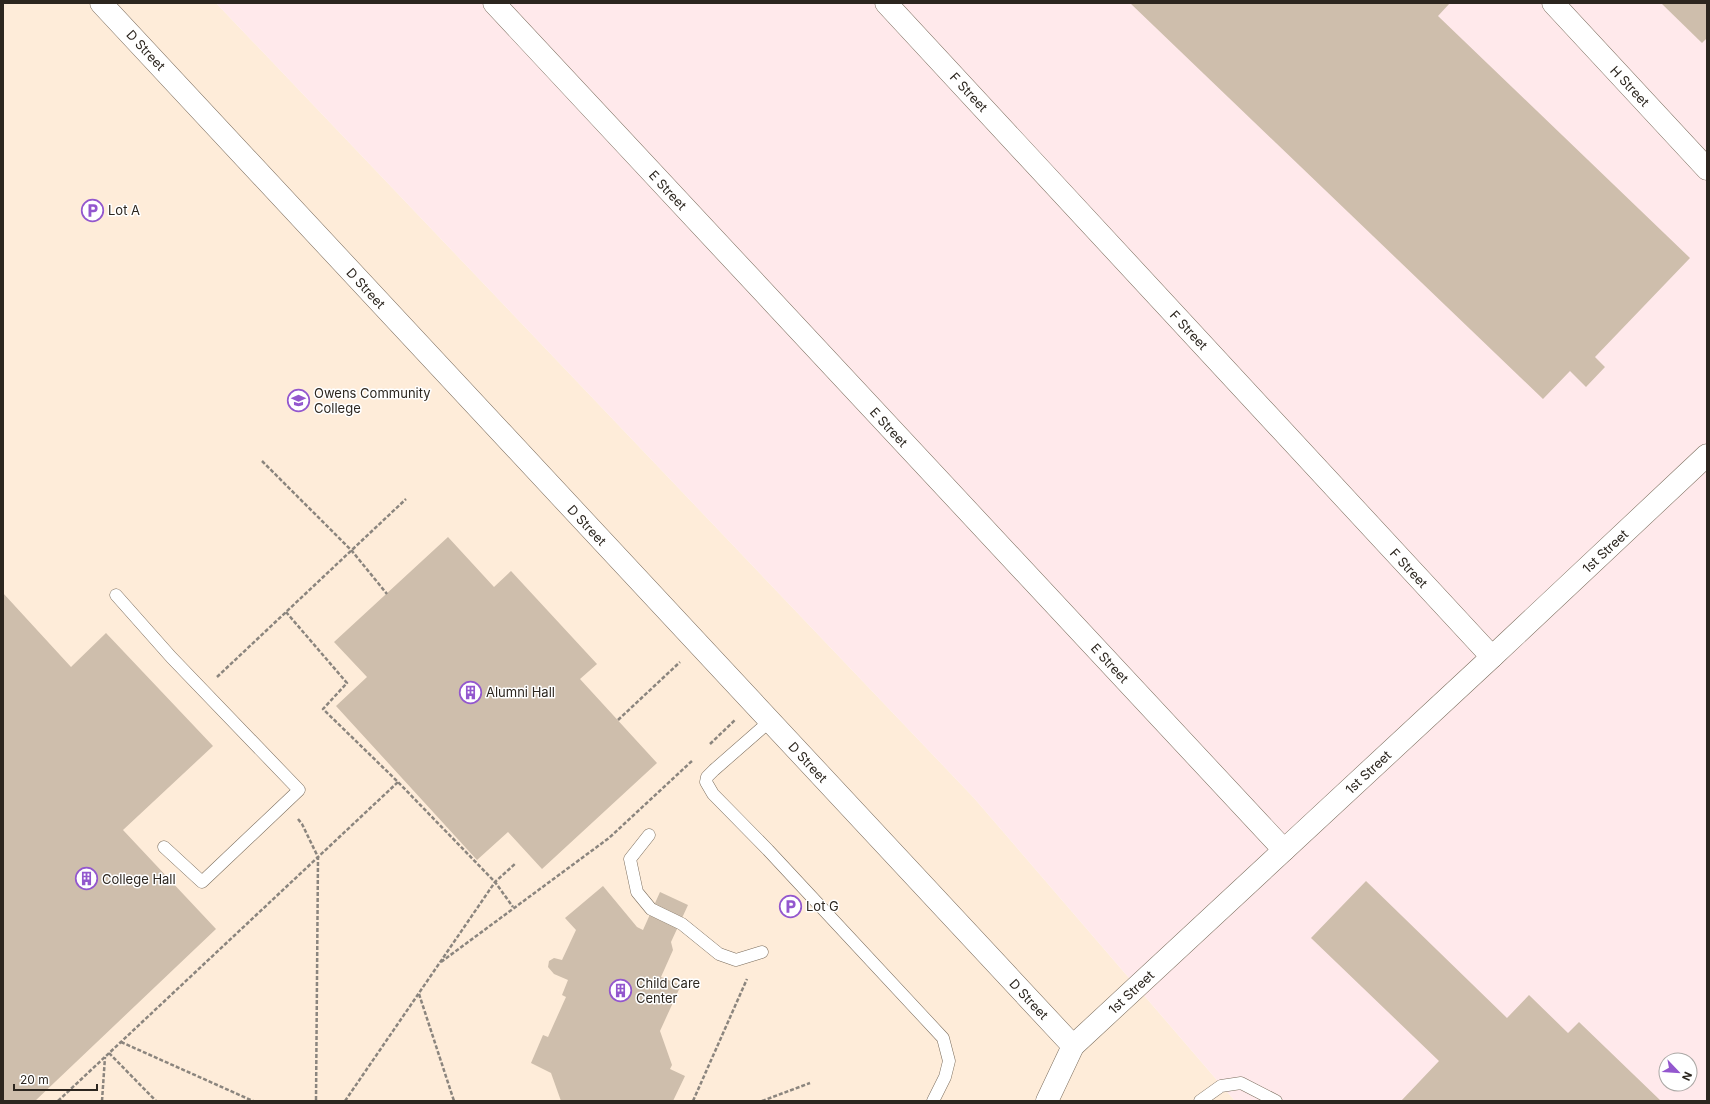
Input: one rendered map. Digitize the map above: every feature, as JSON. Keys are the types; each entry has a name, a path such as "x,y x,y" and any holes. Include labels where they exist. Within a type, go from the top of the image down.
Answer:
{"street":[{"name":"D Street","path":"101,3 1073,1046"},
{"name":"E Street","path":"494,3 1284,850"},
{"name":"F Street","path":"886,3 1492,657"},
{"name":"H Street","path":"1553,3 1707,169"},
{"name":"1st Street","path":"1047,1101 1073,1046 1707,455"}],"lane":[{"path":"116,595 203,690 299,790 202,882 164,847"},
{"path":"770,721 714,770 706,782 713,794 768,850 943,1038 949,1061 945,1077 934,1101"},
{"path":"650,835 630,859 637,892 651,909 682,924 719,954 736,960 762,952"},
{"path":"1200,1101 1221,1086 1241,1084 1276,1101"}],"path":[{"path":"262,461 352,551 387,594"},
{"path":"203,690 406,500"},
{"path":"286,612 347,683 323,709 398,782 495,882 513,907"},
{"path":"618,720 699,645"},
{"path":"707,746 753,703"},
{"path":"441,962 513,907 609,838 695,757"},
{"path":"58,1101 398,782"},
{"path":"285,804 302,824 318,857 316,1101"},
{"path":"345,1101 495,882 516,863"},
{"path":"693,1101 749,974"},
{"path":"419,993 454,1101"},
{"path":"121,1042 253,1101"},
{"path":"109,1053 156,1101"},
{"path":"102,1101 105,1057"},
{"path":"762,1101 810,1083"},
{"path":"151,1101 152,1097"}],"shaded area":[{"name":"Owens Community College","path":"3,3 216,3 974,798 1235,1101 3,1101"},
{"path":"216,3 1707,3 1707,1101 1235,1101 974,798"}],"building":[{"path":"1130,3 1450,3 1438,16 1690,258 1595,357 1605,367 1586,387 1570,371 1543,399"},
{"path":"1661,3 1707,3 1707,38 1702,43"},
{"name":"Alumni Hall","path":"448,537 494,587 511,571 597,664 580,679 657,763 542,869 508,832 477,860 336,706 367,677 334,642"},
{"name":"College Hall","path":"3,593 71,667 106,633 213,746 123,830 216,929 35,1101 3,1101"},
{"path":"1366,881 1507,1018 1529,995 1568,1033 1579,1022 1661,1101 1401,1101 1439,1061 1311,938"},
{"name":"Child Care Center","path":"603,886 637,927 643,930 660,892 688,905 671,942 673,950 661,977 681,985 660,1031 672,1065 670,1069 685,1076 673,1101 561,1101 551,1073 531,1063 543,1035 548,1037 566,997 562,995 568,980 554,974 548,967 549,961 554,958 562,960 576,930 565,918"}],"place":[{"name":"Lot A","path":"92,210"},
{"name":"Owens Community College","path":"299,400"},
{"name":"Alumni Hall","path":"471,692"},
{"name":"College Hall","path":"86,879"},
{"name":"Lot G","path":"790,906"},
{"name":"Child Care Center","path":"621,990"}]}
